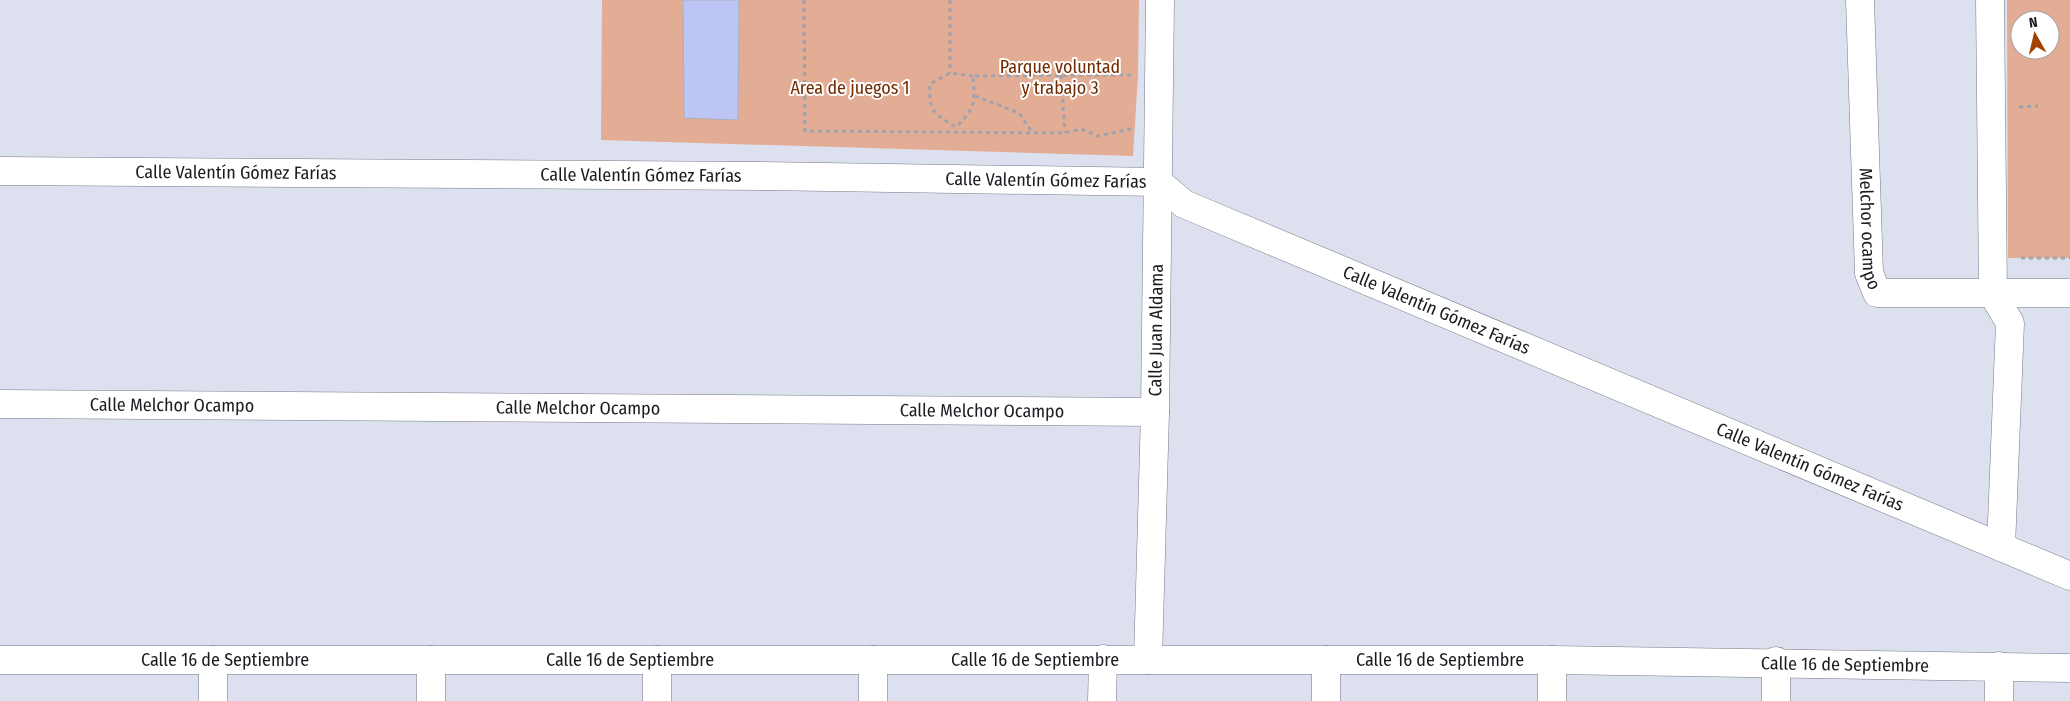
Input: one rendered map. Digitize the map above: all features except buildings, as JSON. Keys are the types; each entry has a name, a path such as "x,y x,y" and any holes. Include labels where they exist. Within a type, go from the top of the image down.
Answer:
{"street":[{"name":"Calle Juan Aldama","path":"1148,660 1155,412 1160,0"},
{"name":"Melchor ocampo","path":"1860,0 1869,273 1876,293 2070,293"},
{"path":"1990,0 1993,294 2010,323 2000,547"},
{"name":"Calle Valentín Gómez Farías","path":"0,171 750,176 1158,182 1184,204 2070,576"},
{"name":"Calle Melchor Ocampo","path":"0,404 1155,412"},
{"path":"1102,659 1102,701"},
{"name":"Calle 16 de Septiembre","path":"0,660 1552,660 2070,668"},
{"path":"213,660 213,701"},
{"path":"431,660 431,701"},
{"path":"657,660 657,701"},
{"path":"872,701 873,660"},
{"path":"1326,660 1326,701"},
{"path":"1552,660 1552,701"},
{"path":"1776,662 1776,701"},
{"path":"1999,666 1999,701"}],"path":[{"path":"804,0 805,131 1065,133 1081,128 1098,136"},
{"path":"950,0 950,74"},
{"path":"973,76 975,96 971,111 956,127 936,115 928,103 930,84 950,74 973,76 1138,74"},
{"path":"1061,75 1065,133"},
{"path":"975,96 1019,113 1032,132"},
{"path":"2015,107 2038,106"}],"green space":[{"name":"Parque voluntad y trabajo 3","path":"602,0 1139,0 1138,75 1133,156 601,140"},
{"path":"2007,0 2070,0 2070,258 2008,258"}],"park label":[{"name":"Area de juegos 1","path":"850,88"}]}
